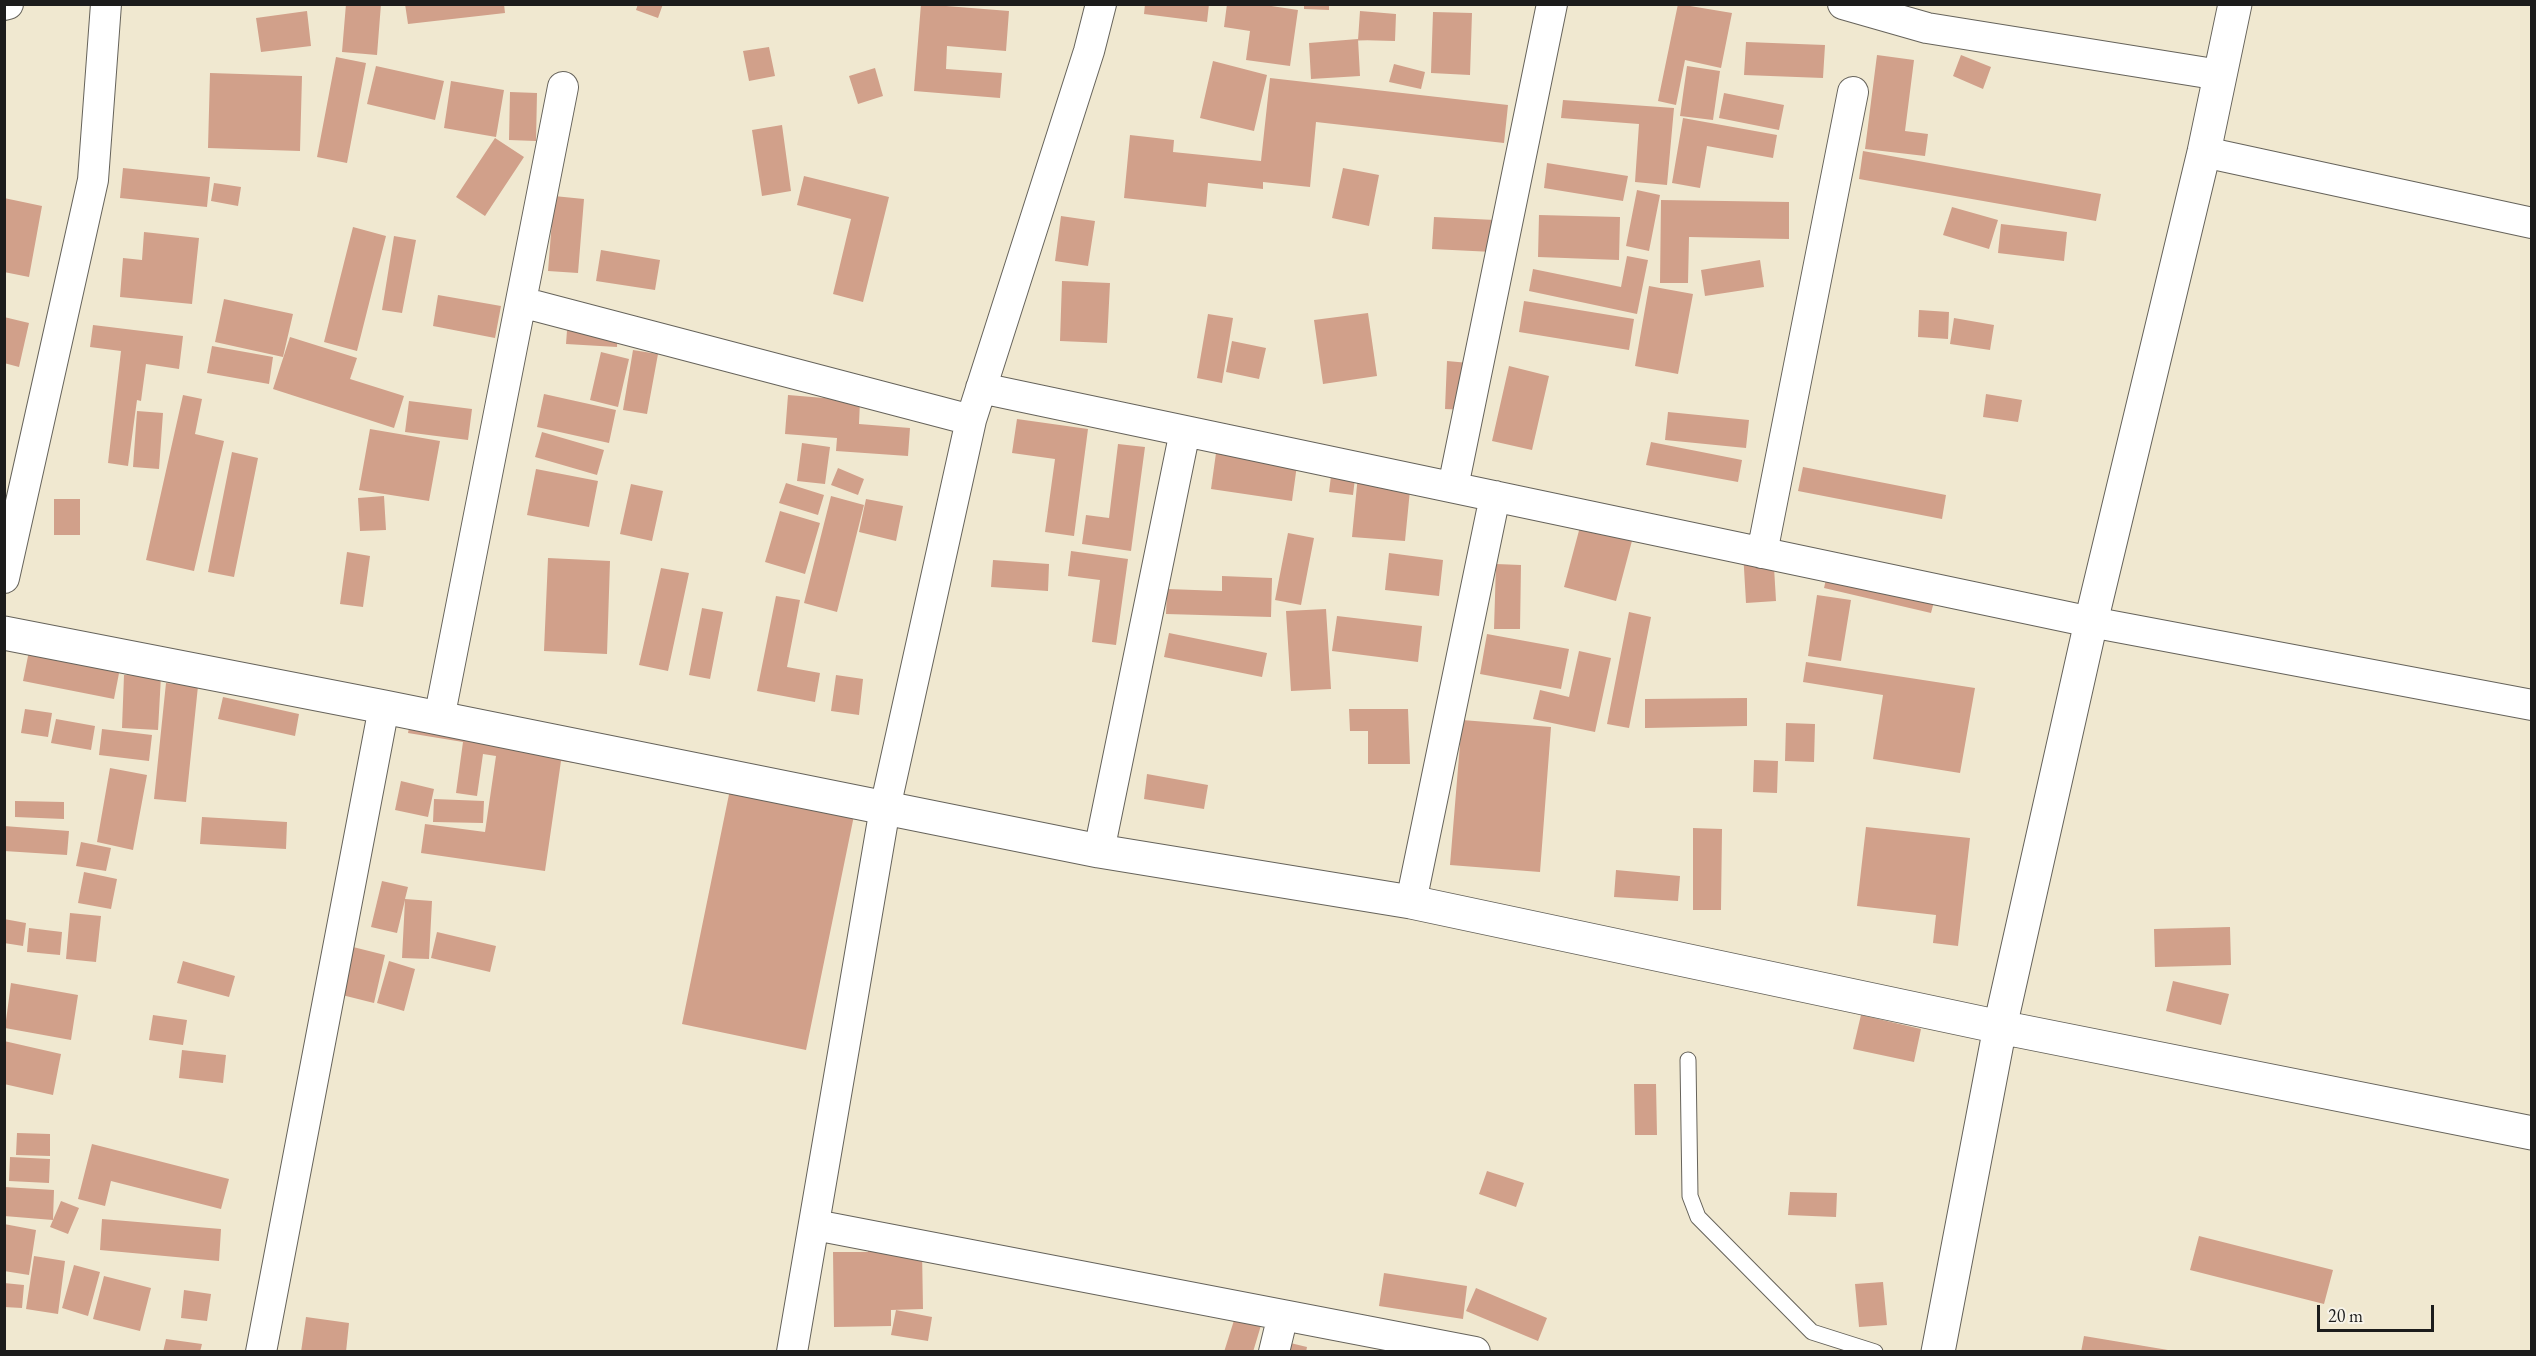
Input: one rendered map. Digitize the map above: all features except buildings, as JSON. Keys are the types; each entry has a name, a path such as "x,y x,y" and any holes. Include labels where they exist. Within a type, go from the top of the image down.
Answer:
{"street":[{"path":"792,1352 885,808 971,420 1089,51 1101,4"},
{"path":"1453,487 1552,4"},
{"path":"1843,4 1927,28 2220,75"},
{"path":"1938,1352 2000,1027 2091,622 2204,152 2235,4"},
{"path":"4,578 93,180 106,5"},
{"path":"439,719 562,87"},
{"path":"1762,553 1853,92"},
{"path":"2204,152 2532,223"},
{"path":"521,302 971,420"},
{"path":"981,388 2091,622 2532,705"},
{"path":"1099,851 1185,431"},
{"path":"1412,902 1495,496"},
{"path":"4,633 1099,851 1412,902 2000,1027 2532,1133"},
{"path":"261,1352 384,707"},
{"path":"815,1225 1474,1352"},
{"path":"1274,1352 1283,1315"}],"lane":[{"path":"1688,1060 1690,1196 1698,1217 1812,1332 1875,1352"}]}
